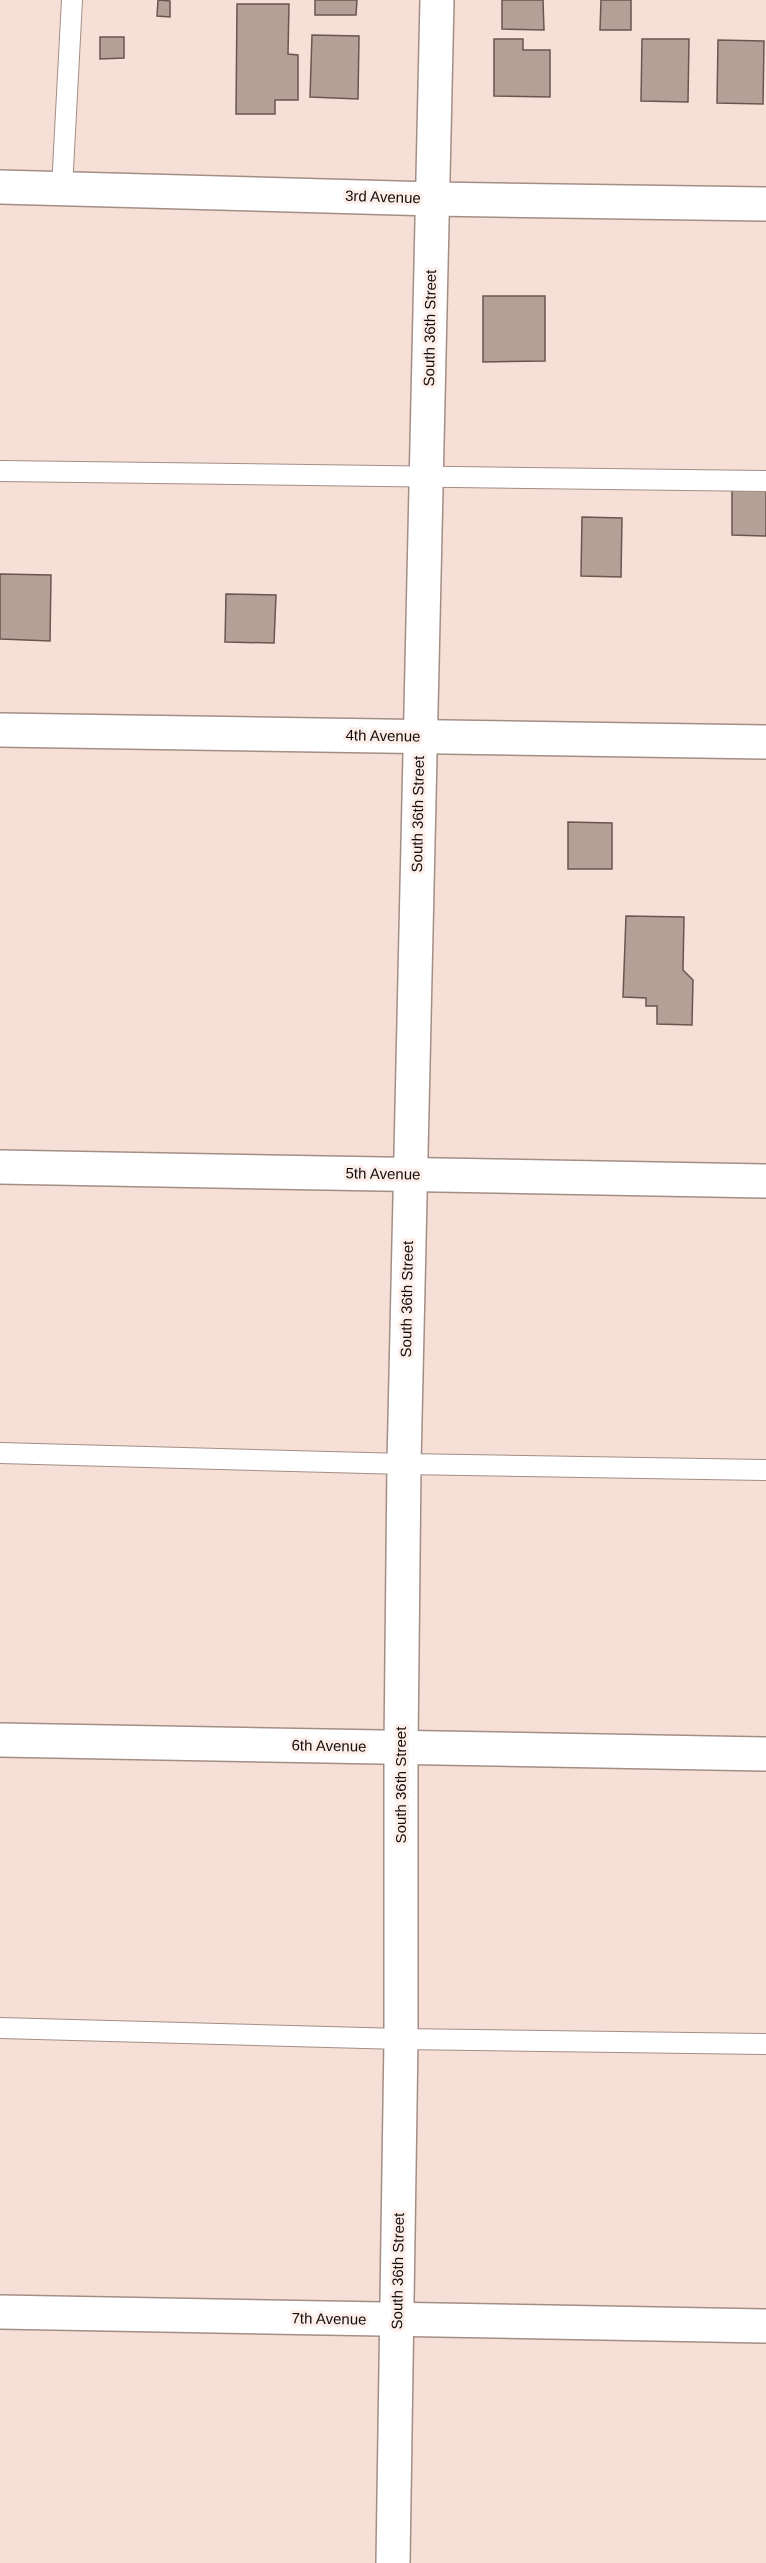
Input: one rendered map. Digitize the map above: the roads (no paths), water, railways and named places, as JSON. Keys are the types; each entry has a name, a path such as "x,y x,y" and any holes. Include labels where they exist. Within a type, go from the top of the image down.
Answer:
{"street":[{"name":"South 36th Street","path":"393,2563 401,2040 400,1747 404,1464 409,1175 428,476 436,0"},
{"name":"3rd Avenue","path":"0,187 433,199 766,204"},
{"name":"4th Avenue","path":"0,730 766,742"},
{"name":"5th Avenue","path":"0,1167 766,1181"},
{"name":"6th Avenue","path":"0,1740 766,1754"},
{"name":"7th Avenue","path":"0,2312 766,2326"}],"lane":[{"path":"62,188 72,0"},
{"path":"0,471 766,481"},
{"path":"0,1453 404,1464 766,1470"},
{"path":"0,2028 401,2040 766,2044"}]}
